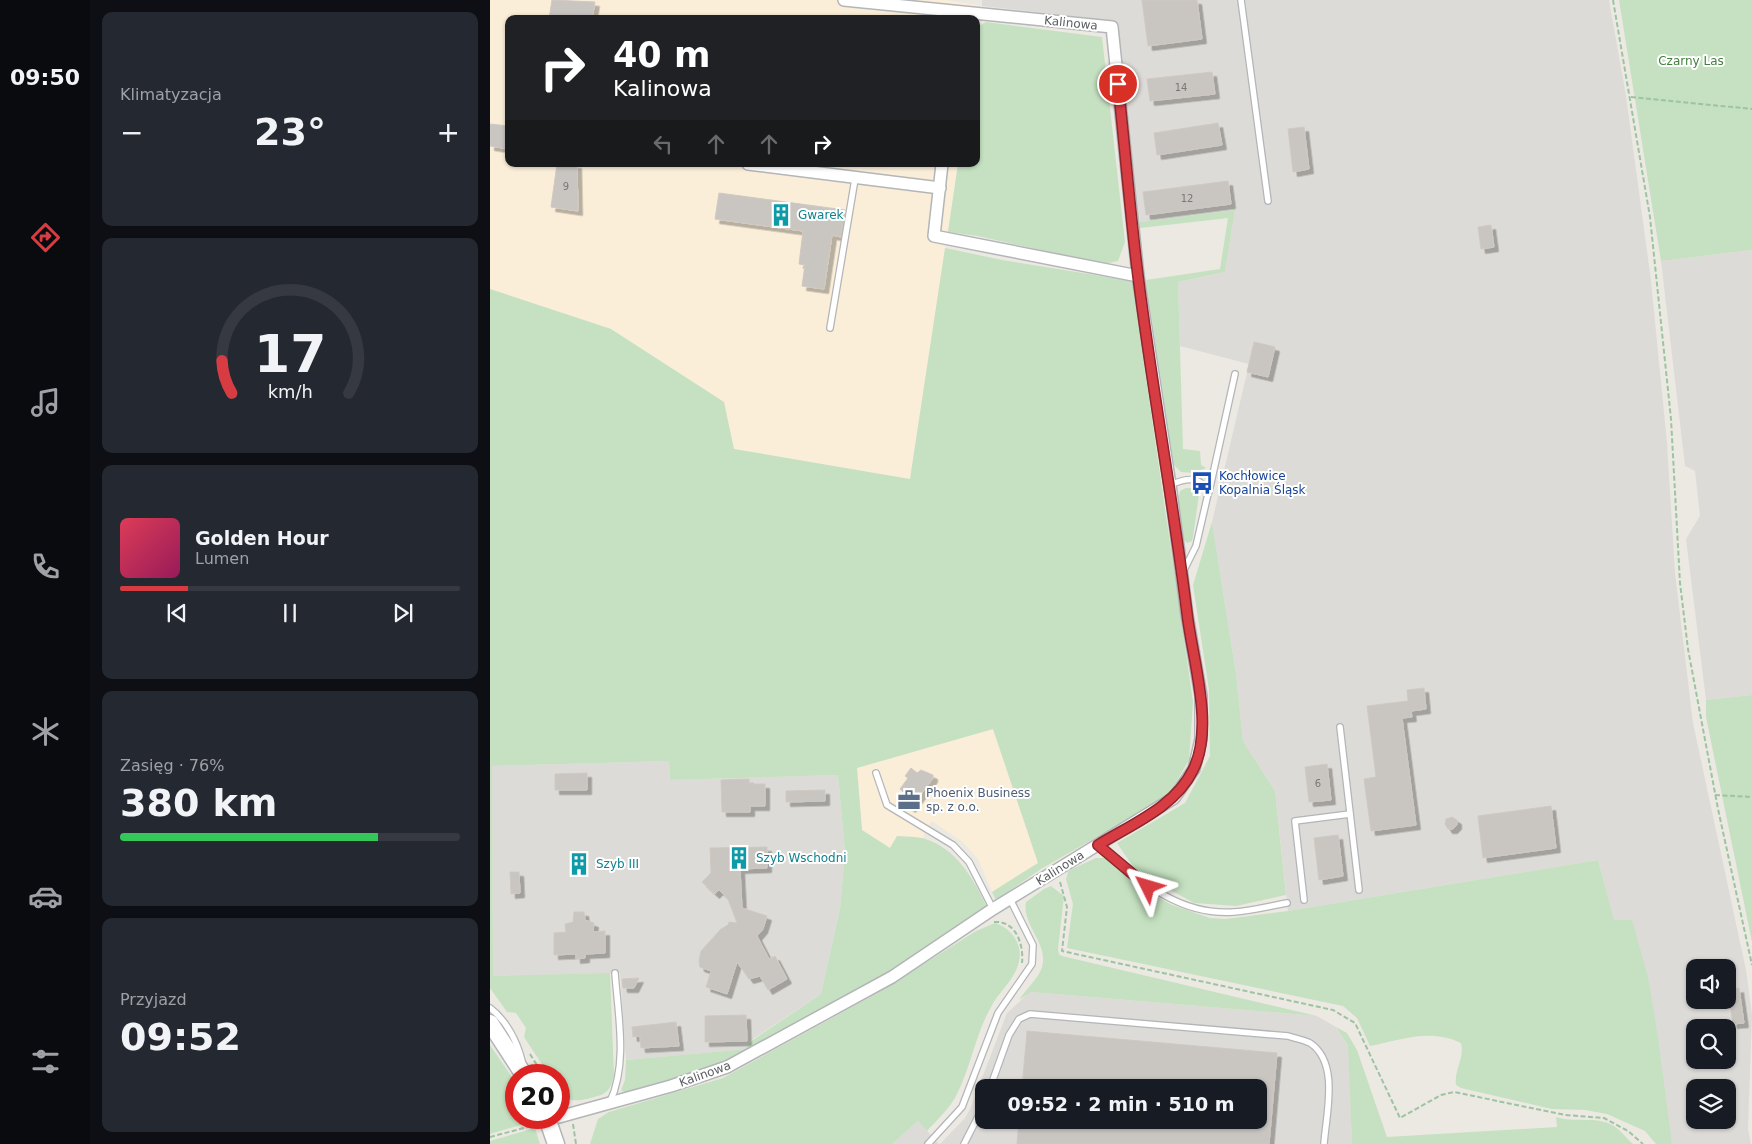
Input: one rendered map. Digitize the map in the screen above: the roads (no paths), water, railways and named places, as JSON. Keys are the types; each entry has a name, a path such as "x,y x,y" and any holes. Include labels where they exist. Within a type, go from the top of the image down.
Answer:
{"street":[{"name":"Kalinowa","path":"844,0 959,15"},
{"name":"Kalinowa","path":"570,1115 610,1102 671,1086 728,1067 892,976 993,909 1174,798 1194,769 1201,739 1201,696 1138,276 1112,27 980,17"},
{"path":"770,167 940,188"},
{"path":"942,167 934,236 1138,276"},
{"path":"490,1023 518,1064"},
{"path":"556,1144 557,1129"}],"lane":[{"path":"1241,0 1268,201"},
{"path":"830,328 856,179"},
{"path":"1182,574 1196,546 1235,374"},
{"path":"1170,485 1192,479 1202,483 1208,494"},
{"path":"1340,727 1359,890"},
{"path":"876,773 887,805 953,846 969,862 993,909"},
{"path":"1304,900 1295,821 1350,814"},
{"path":"1098,845 1148,887 1192,908 1234,912 1287,903"},
{"path":"928,1144 962,1107 998,1013 1032,964 1033,945 1010,899"},
{"path":"610,1102 616,1088 620,1068 615,973"},
{"path":"490,1008 496,1013 515,1039 522,1064"},
{"path":"993,1079 1009,1035 1019,1019 1030,1014 1288,1036 1310,1043 1325,1061 1329,1090 1324,1144"},
{"path":"964,1144 975,1123"}],"place":[{"name":"Gwarek","path":"781,215"},
{"name":"Kochłowice Kopalnia Śląsk","path":"1202,483"},
{"name":"Phoenix Business sp. z o.o.","path":"909,800"},
{"name":"Szyb Wschodni","path":"739,858"},
{"name":"Szyb III","path":"579,864"}],"park label":[{"name":"Czarny Las","path":"1691,61"}]}
